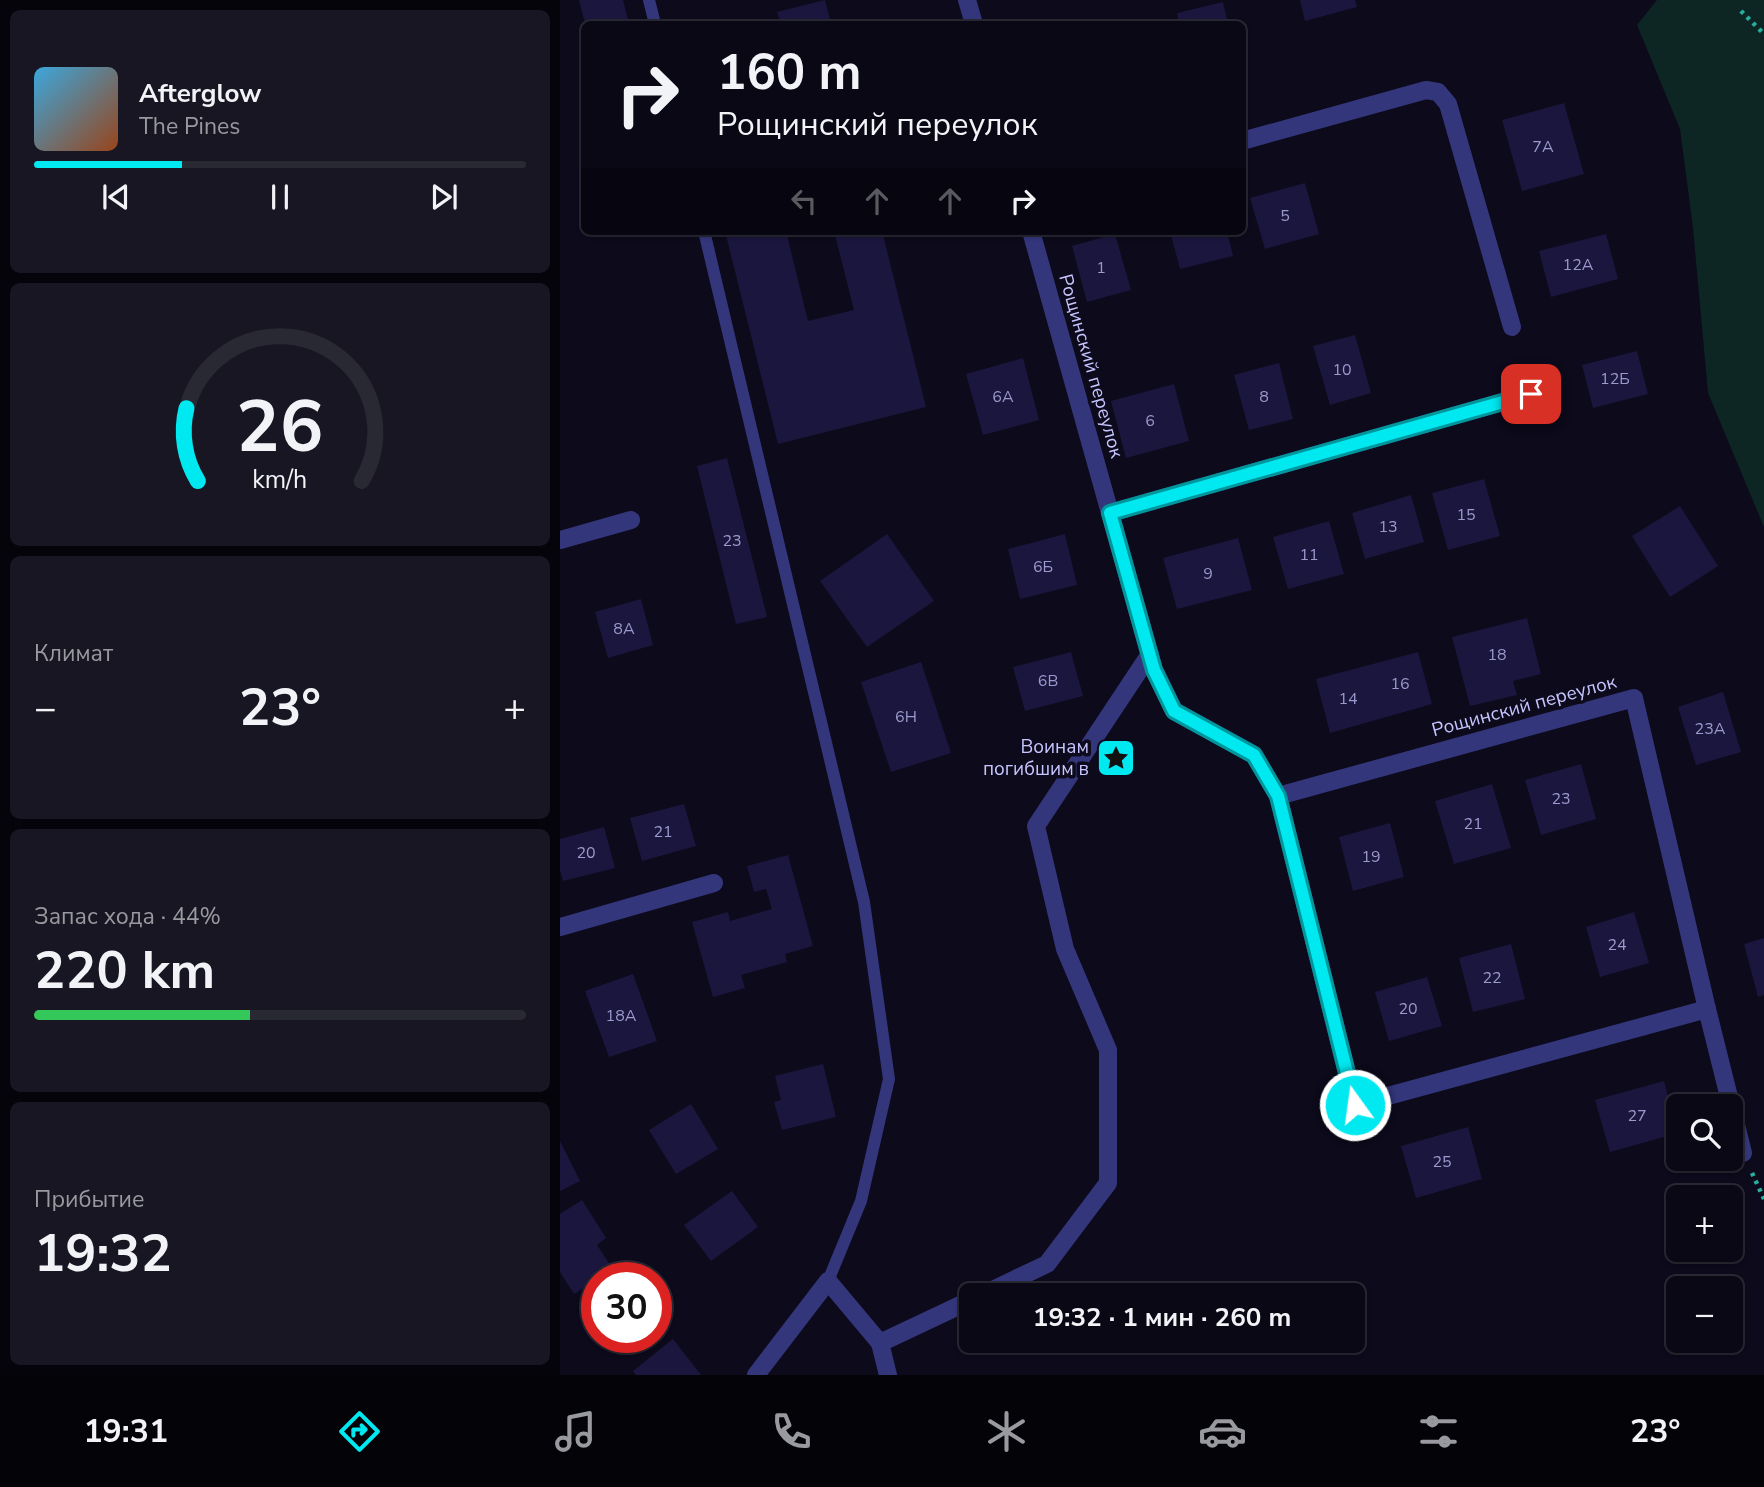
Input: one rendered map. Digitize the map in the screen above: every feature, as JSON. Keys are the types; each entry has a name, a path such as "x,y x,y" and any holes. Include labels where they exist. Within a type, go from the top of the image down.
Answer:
{"street":[{"path":"967,0 973,21"},
{"path":"1246,140 1426,90 1438,92 1448,104 1512,327"},
{"name":"Рощинский переулок","path":"1032,235 1154,670 1174,711 1254,755 1278,796 1355,1105 1706,1009"},
{"path":"1110,513 1531,394"},
{"path":"560,540 631,520"},
{"path":"1007,1283 1046,1264 1108,1183 1108,1050 1065,949 1036,826 1150,654"},
{"name":"Рощинский переулок","path":"1278,796 1634,698 1728,1094"},
{"path":"560,927 714,883"},
{"path":"756,1375 828,1280 880,1343 888,1375"},
{"path":"880,1343 959,1306"}],"lane":[{"path":"649,0 653,21"},
{"path":"705,235 864,902 889,1079 861,1201 828,1280"}],"path":[{"path":"1741,11 1764,34"},
{"path":"1743,1153 1764,1199"}],"green space":[{"path":"1657,0 1764,0 1764,527 1708,393 1693,228 1680,129 1637,25"}],"building":[{"path":"579,0 623,0 628,21 584,21"},
{"path":"825,0 830,21 780,21 777,12"},
{"path":"1300,0 1355,0 1357,7 1305,21"},
{"path":"1223,2 1227,21 1178,21 1177,13"},
{"path":"1564,103 1584,174 1522,191 1502,120"},
{"path":"1305,183 1319,234 1265,249 1250,198"},
{"path":"1606,234 1618,279 1551,297 1539,251"},
{"path":"726,235 787,235 808,321 854,310 835,235 883,235 926,407 778,444"},
{"path":"1115,235 1131,290 1087,302 1072,246"},
{"path":"1171,235 1228,235 1233,256 1180,269"},
{"path":"1355,335 1371,393 1330,405 1313,346"},
{"path":"1637,351 1648,394 1593,408 1582,365"},
{"path":"1023,358 1039,420 983,435 966,374"},
{"path":"1279,363 1293,419 1249,430 1234,375"},
{"path":"1174,384 1189,441 1126,458 1111,401"},
{"path":"727,458 767,617 736,624 697,466"},
{"path":"1484,479 1500,536 1448,550 1432,493"},
{"path":"1411,495 1424,542 1365,559 1352,513"},
{"path":"1680,506 1718,566 1670,597 1632,536"},
{"path":"1329,521 1344,574 1288,589 1273,537"},
{"path":"887,534 934,601 867,647 820,581"},
{"path":"1065,534 1077,585 1020,599 1008,549"},
{"path":"1238,538 1252,590 1177,609 1163,558"},
{"path":"641,599 653,645 608,658 595,612"},
{"path":"1527,618 1541,674 1513,681 1517,695 1470,706 1452,637"},
{"path":"1071,652 1083,696 1025,711 1013,667"},
{"path":"1418,652 1432,704 1330,733 1316,679"},
{"path":"921,662 951,753 891,772 861,682"},
{"path":"1723,692 1741,752 1696,765 1678,707"},
{"path":"1581,764 1596,819 1541,835 1525,780"},
{"path":"1492,784 1511,848 1454,864 1435,801"},
{"path":"684,804 696,846 642,861 630,818"},
{"path":"1390,823 1404,877 1353,891 1339,837"},
{"path":"604,827 615,868 563,881 560,870 560,839"},
{"path":"788,855 813,946 785,954 787,962 741,975 745,988 713,997 692,922 728,912 730,921 772,909 766,889 754,892 747,866"},
{"path":"1634,912 1649,963 1600,977 1586,927"},
{"path":"1764,938 1764,995 1758,997 1744,944"},
{"path":"1511,944 1525,999 1473,1012 1459,958"},
{"path":"633,974 657,1041 609,1057 585,991"},
{"path":"1427,977 1442,1026 1389,1041 1375,992"},
{"path":"823,1064 836,1117 782,1130 774,1102 781,1100 775,1076"},
{"path":"1664,1081 1668,1094 1666,1136 1610,1152 1595,1100"},
{"path":"691,1104 718,1149 676,1174 649,1130"},
{"path":"1468,1127 1482,1179 1416,1198 1401,1146"},
{"path":"560,1141 580,1181 560,1191"},
{"path":"732,1191 758,1227 711,1261 684,1225"},
{"path":"582,1200 606,1238 597,1245 608,1262 581,1262 581,1290 574,1294 560,1272 560,1214"},
{"path":"672,1340 701,1375 636,1375 633,1371 656,1353 672,1353"}],"place":[{"name":"Воинам погибшим в","path":"1116,758"}],"route":[{"path":"1355,1105 1278,796 1254,755 1174,711 1154,670 1110,513 1531,394"}]}
